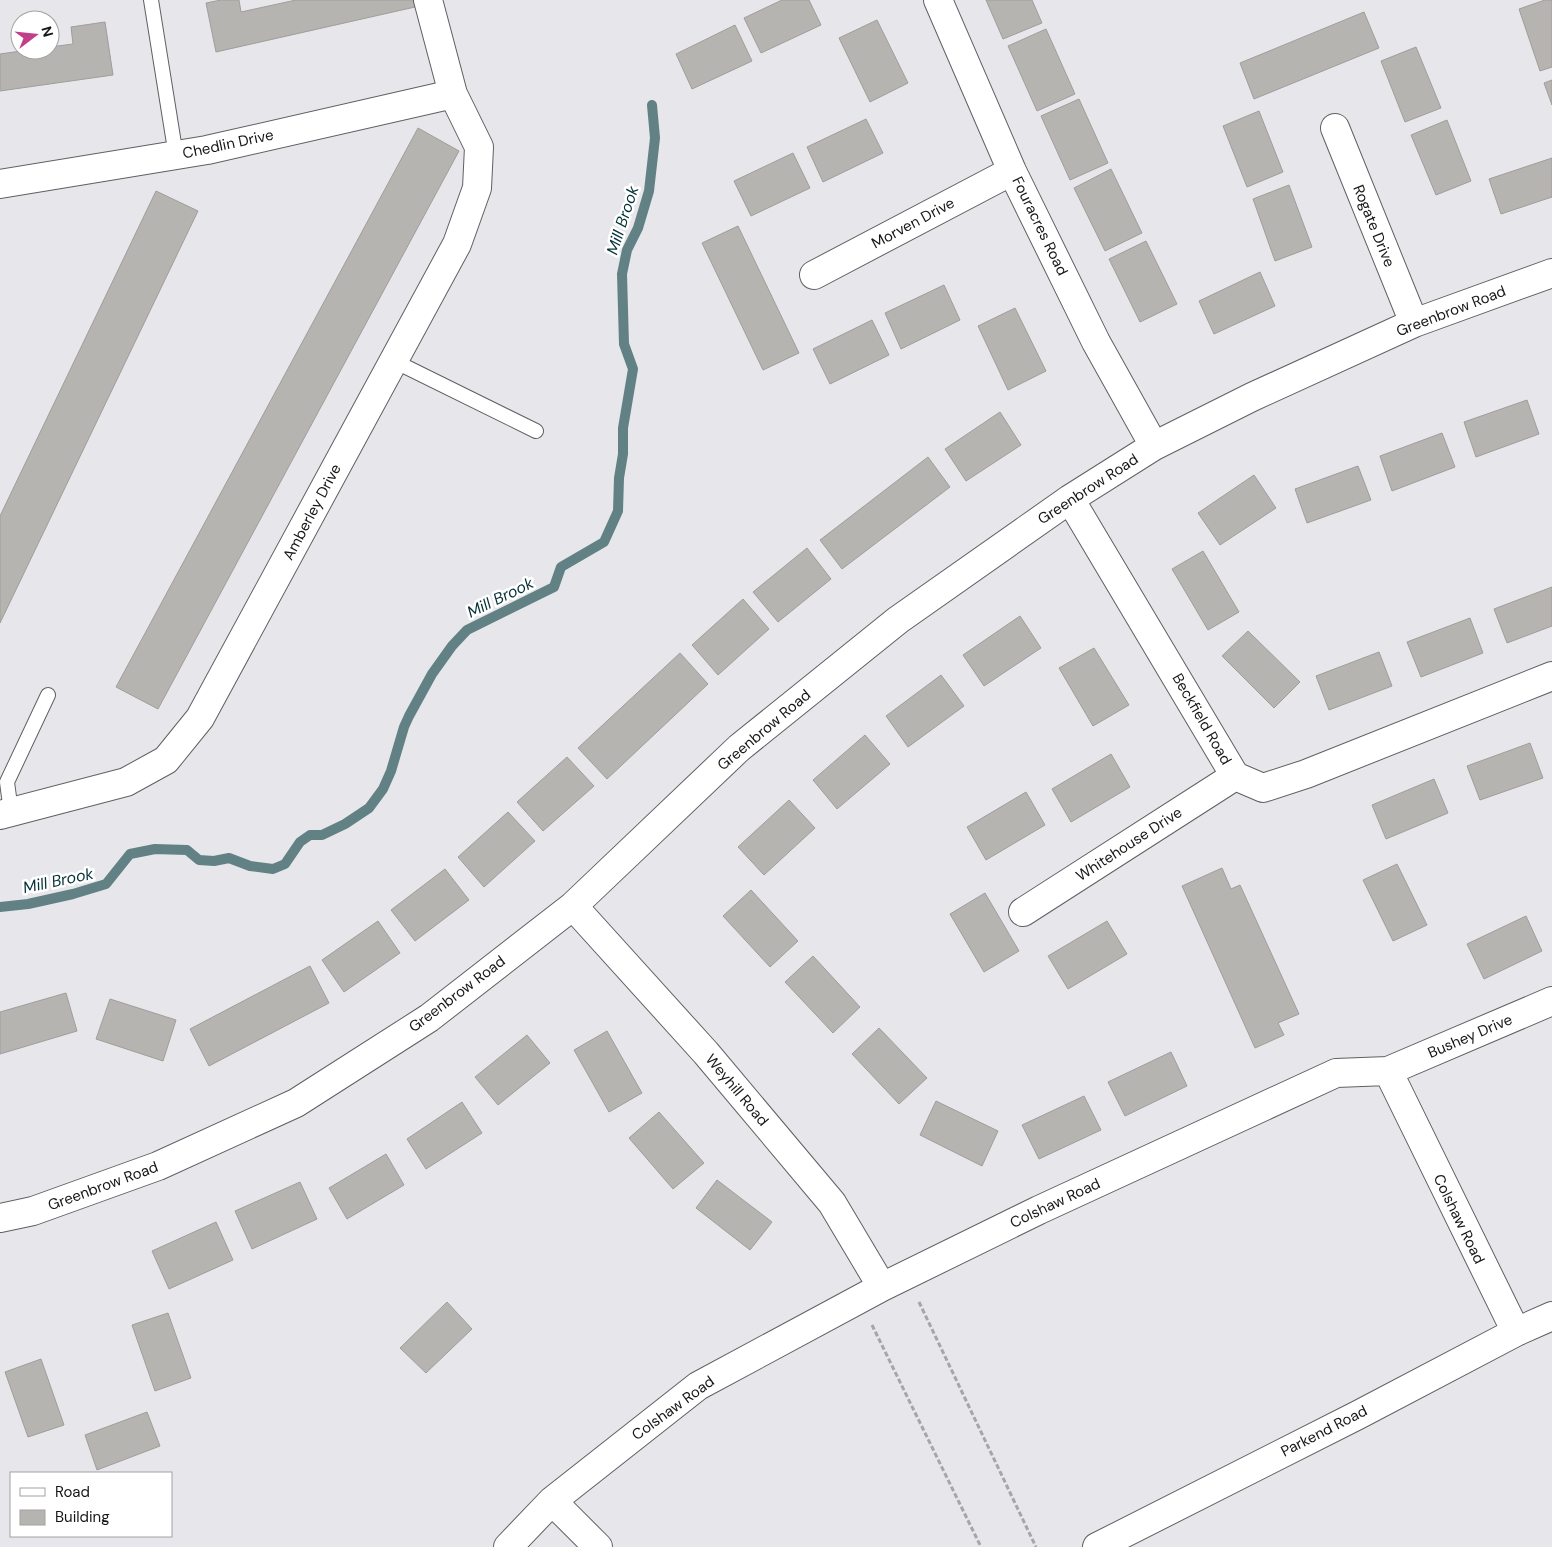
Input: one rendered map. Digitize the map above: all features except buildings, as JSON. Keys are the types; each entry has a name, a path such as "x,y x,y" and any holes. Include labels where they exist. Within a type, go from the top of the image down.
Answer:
{"street":[{"name":"Amberley Drive","path":"6,814 126,782 166,760 200,718 457,244 477,188 479,148 453,94 428,0"},
{"name":"Fouracres Road","path":"938,0 1012,171 1096,342 1154,446"},
{"name":"Chedlin Drive","path":"0,184 207,150 453,94"},
{"name":"Rogate Drive","path":"1335,128 1414,323"},
{"name":"Morven Drive","path":"814,275 1012,171"},
{"name":"Greenbrow Road","path":"0,1218 33,1211 158,1166 296,1103 429,1018 573,906 739,748 898,620 1070,499 1154,446 1252,397 1414,323 1552,273"},
{"name":"Beckfield Road","path":"1070,499 1235,776 1263,788 1306,774 1552,676"},
{"name":"Whitehouse Drive","path":"1023,912 1235,776"},
{"name":"Weyhill Road","path":"573,906 706,1053 832,1203 883,1287"},
{"name":"Bushey Drive","path":"1388,1071 1552,1001"},
{"name":"Colshaw Road","path":"508,1547 552,1502 698,1386 883,1287 1040,1210 1336,1073 1388,1071 1516,1332"},
{"name":"Parkend Road","path":"1096,1547 1516,1332 1552,1316"},
{"path":"552,1502 598,1547"}],"lane":[{"path":"151,0 176,156"},
{"path":"394,361 536,431"},
{"path":"6,814 7,782 48,695"}],"path":[{"path":"883,1287 981,1547"},
{"path":"883,1287 1036,1547"}],"waterway":[{"name":"Mill Brook","path":"0,907 28,904 106,884 130,854 155,849 187,850 199,860 214,861 229,858 250,866 273,869 285,864 300,842 310,835 322,835 345,824 369,808 383,789 391,771 404,727 432,674 452,646 467,630 554,587 561,567 604,542 618,511 619,478 623,454 623,428 633,369 624,344 622,274 627,250 638,228 649,191 655,138 652,105"}]}
